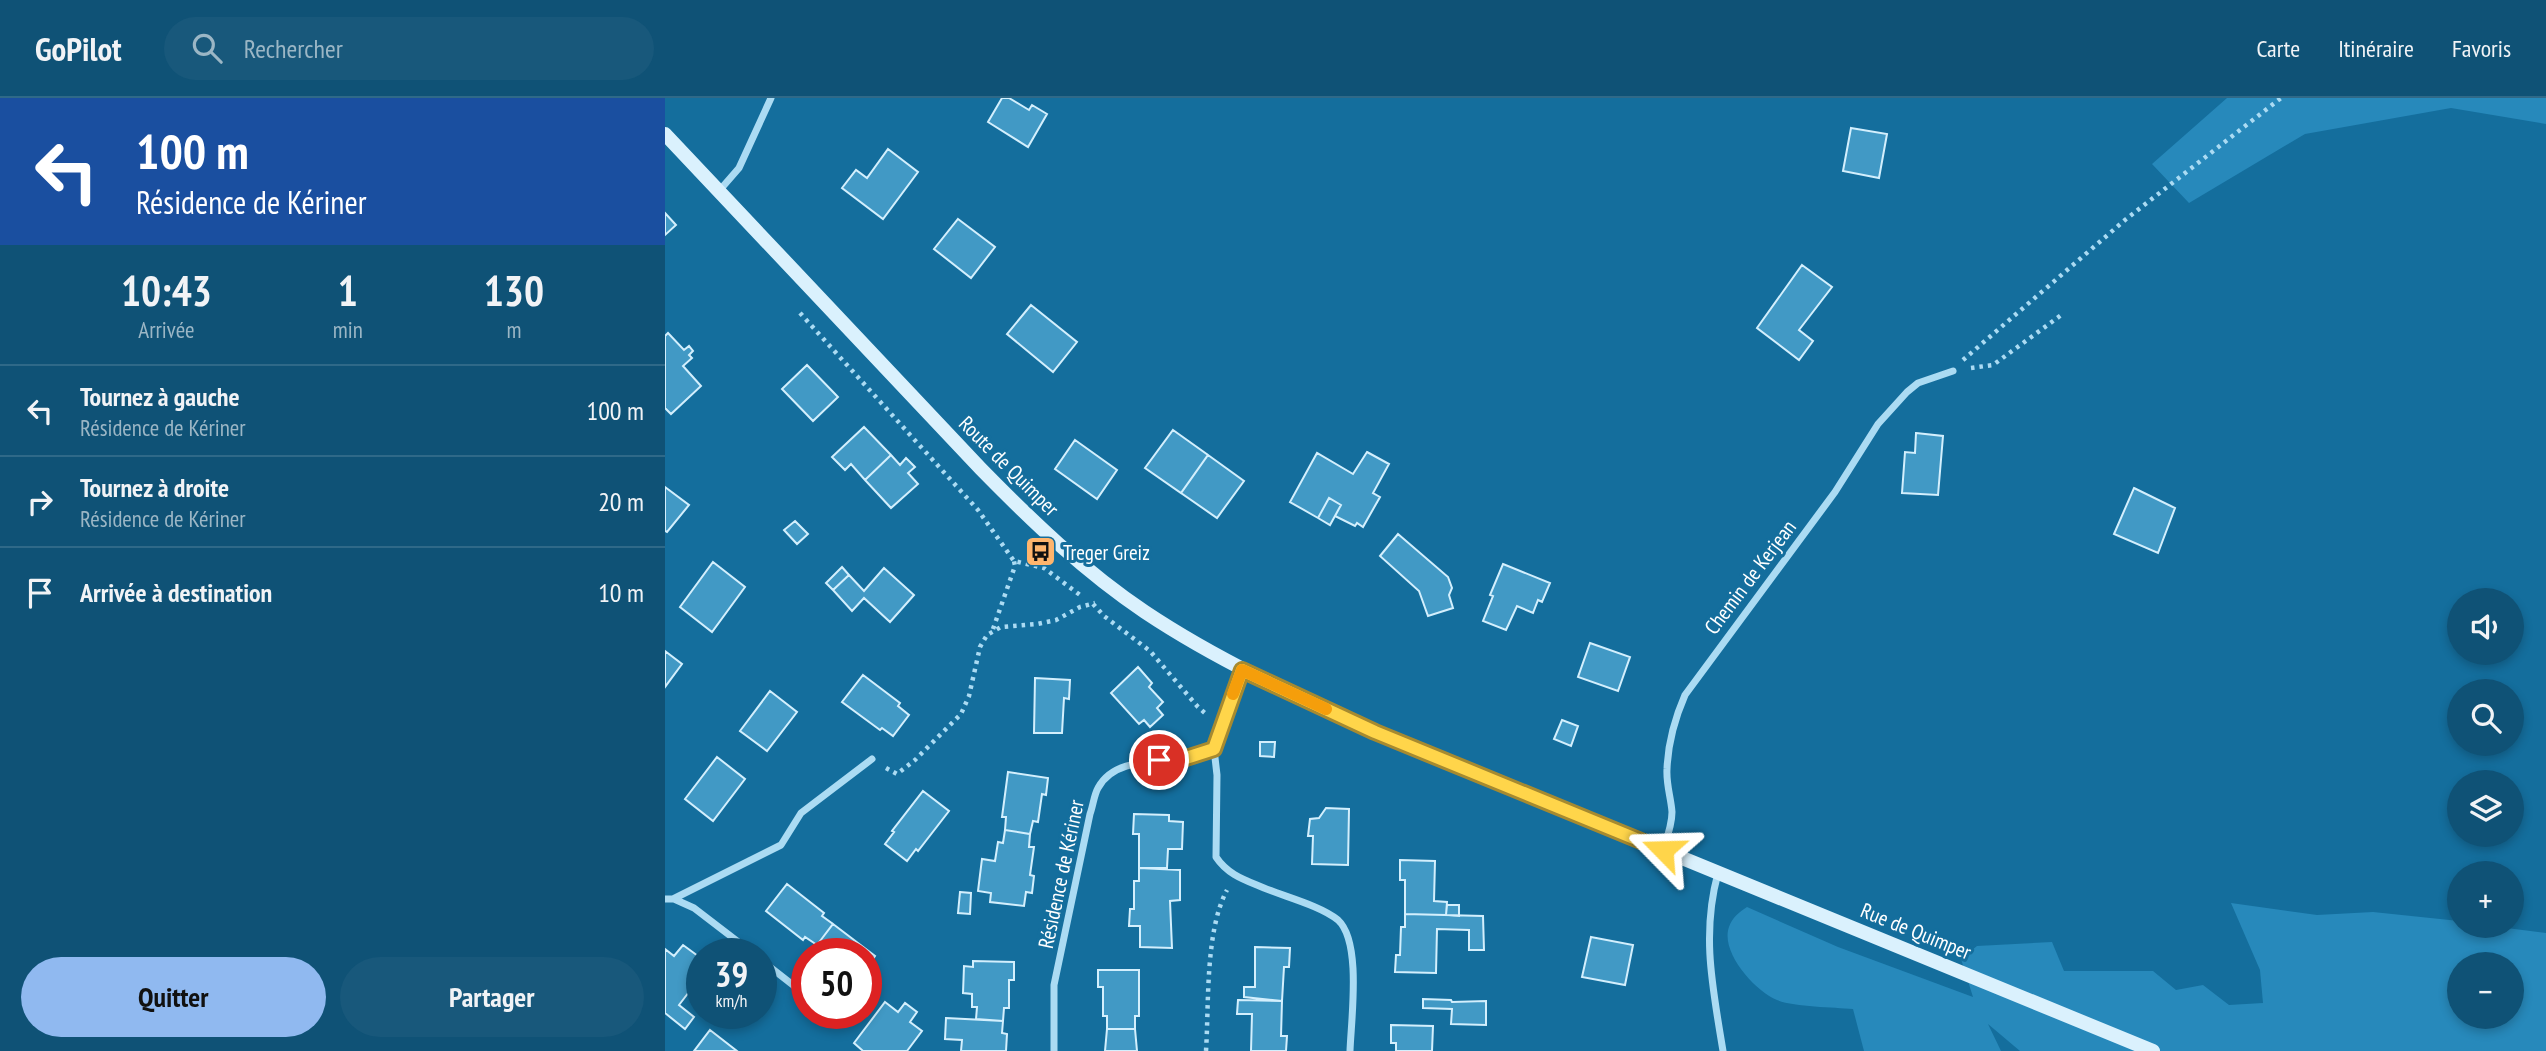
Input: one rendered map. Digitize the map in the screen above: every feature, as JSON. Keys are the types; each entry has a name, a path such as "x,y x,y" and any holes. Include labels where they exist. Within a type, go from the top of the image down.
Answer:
{"main road":[{"name":"Route de Quimper","path":"665,134 990,478 1044,531 1109,586 1145,612 1242,670 1375,732 1663,850"},
{"name":"Rue de Quimper","path":"1663,850 2153,1051"}],"street":[{"path":"718,191 739,168 771,98"},
{"name":"Chemin de Kerjean","path":"1663,850 1672,813 1667,769 1669,753 1677,714 1685,695 1835,492 1878,424 1893,406 1919,383 1952,371"},
{"path":"1242,670 1214,749 1217,775 1216,857 1235,876 1323,911 1338,920 1345,930 1353,955 1350,1051"},
{"name":"Résidence de Kériner","path":"1054,1051 1054,985 1098,787 1111,774 1130,765 1183,759 1214,749"},
{"path":"669,899 781,845 801,813 872,759"},
{"path":"1718,873 1711,899 1708,930 1723,1051"},
{"path":"669,899 694,908 733,938"},
{"path":"777,973 791,983"}],"path":[{"path":"1952,371 2125,220 2281,98"},
{"path":"1952,371 1993,365 2064,313"},
{"path":"872,759 897,774 929,747 961,714 969,696 983,640 992,630 1015,566 1014,561"},
{"path":"992,630 1056,620 1080,607 1093,604 1109,586"},
{"path":"1206,1051 1216,922 1225,892 1235,876"}],"shaded area":[{"path":"2227,98 2546,98 2546,124 2451,108 2305,134 2189,203 2152,164"},
{"path":"2231,903 2317,915 2373,912 2447,920 2447,938 2524,938 2524,930 2546,933 2546,1051 2020,1051 1988,1024 2001,1051 1864,1051 1853,1009 1777,1000 1750,980 1734,959 1728,937 1729,927 1747,907 1838,947 1973,997 1961,959 1977,946 2052,942 2064,971 2153,971 2176,990 2203,985 2229,1005 2263,1003 2260,970"}],"building":[{"path":"1002,98 1009,98 1029,110 1032,105 1047,114 1028,147 988,122"},
{"path":"1851,128 1887,134 1879,178 1843,171"},
{"path":"888,149 918,172 883,219 842,188 856,170 867,178"},
{"path":"665,213 676,225 665,235"},
{"path":"958,219 995,247 971,278 934,249"},
{"path":"1802,265 1832,287 1799,330 1813,341 1799,360 1757,328"},
{"path":"1031,305 1077,342 1053,372 1007,334"},
{"path":"668,333 684,350 689,346 693,351 689,355 692,358 683,366 701,386 671,414 665,408 665,336"},
{"path":"807,365 838,397 813,421 782,389"},
{"path":"864,427 891,455 865,480 851,464 845,470 832,457"},
{"path":"1173,430 1208,455 1181,493 1145,468"},
{"path":"1916,433 1943,436 1938,495 1902,493 1905,452 1915,453"},
{"path":"1075,440 1117,470 1097,499 1055,469"},
{"path":"1367,452 1389,464 1373,493 1380,497 1363,527 1335,516 1341,505 1329,498 1318,518 1290,502 1317,453 1353,474"},
{"path":"891,455 900,465 906,458 915,467 908,473 918,484 891,508 865,480"},
{"path":"1208,455 1244,481 1217,518 1181,493"},
{"path":"665,487 689,505 667,532 665,531"},
{"path":"2134,488 2175,508 2158,553 2114,534"},
{"path":"1329,498 1341,505 1330,525 1318,518"},
{"path":"795,521 808,534 797,544 784,530"},
{"path":"1398,534 1448,577 1452,588 1449,595 1453,608 1428,616 1419,591 1380,556"},
{"path":"713,562 745,587 712,632 680,607"},
{"path":"1503,564 1550,583 1542,602 1538,600 1533,613 1517,606 1506,630 1483,621"},
{"path":"842,567 849,575 833,590 826,583"},
{"path":"884,568 914,595 890,622 864,598 852,611 833,590 849,575 864,591"},
{"path":"1590,643 1630,657 1618,691 1578,677"},
{"path":"665,651 682,664 665,687"},
{"path":"1138,667 1152,683 1149,687 1163,702 1157,708 1163,715 1150,727 1144,720 1139,724 1111,693"},
{"path":"863,675 900,703 898,706 909,715 893,736 882,728 880,730 842,702"},
{"path":"1035,678 1070,680 1069,699 1064,698 1062,733 1034,733"},
{"path":"770,691 797,712 767,751 740,731"},
{"path":"1562,720 1578,726 1571,746 1554,739"},
{"path":"1260,742 1275,742 1274,757 1260,756"},
{"path":"717,757 745,779 713,821 685,799"},
{"path":"1008,772 1048,778 1046,795 1042,794 1038,822 1033,821 1030,834 1005,830 1006,817 1002,817"},
{"path":"923,791 949,811 907,861 885,844"},
{"path":"1326,808 1349,809 1348,865 1312,864 1313,836 1308,836 1310,819 1319,818"},
{"path":"1134,814 1169,815 1169,821 1183,822 1182,849 1168,849 1167,868 1139,868 1139,834 1133,834"},
{"path":"1005,830 1030,834 1029,847 1034,847 1030,875 1034,876 1032,893 1026,892 1024,906 990,902 991,893 978,891 982,859 995,861 998,842 1003,843"},
{"path":"1400,860 1435,861 1434,901 1447,902 1446,915 1405,914 1405,880 1400,880"},
{"path":"1139,868 1180,870 1180,900 1170,901 1172,948 1140,947 1140,926 1129,926 1130,909 1134,909 1134,881 1139,881"},
{"path":"787,884 824,913 822,916 833,924 822,938 800,938 766,911"},
{"path":"960,892 971,893 970,914 958,913"},
{"path":"1447,905 1459,905 1459,916 1446,915"},
{"path":"1405,914 1483,916 1484,950 1469,950 1469,930 1437,929 1436,973 1395,972 1396,955 1400,955 1401,927 1405,927"},
{"path":"833,924 851,938 822,938"},
{"path":"1591,937 1633,945 1625,985 1582,977"},
{"path":"683,945 686,947 686,996 679,1005 686,1011 685,1029 665,1013 665,949 674,956"},
{"path":"1255,947 1290,948 1289,967 1284,967 1282,1001 1244,997 1244,987 1255,987"},
{"path":"973,961 1014,962 1014,980 1009,980 1009,1008 1004,1008 1003,1021 976,1019 977,1007 972,1007 972,994 963,993 964,966 973,967"},
{"path":"1098,970 1139,970 1139,1016 1135,1016 1135,1029 1107,1029 1107,1016 1103,1016 1103,987 1098,987"},
{"path":"1423,999 1486,1001 1486,1025 1451,1024 1452,1009 1423,1008"},
{"path":"1238,1000 1282,1001 1281,1036 1287,1036 1286,1051 1251,1051 1252,1014 1237,1014"},
{"path":"885,1002 898,1012 905,1003 917,1012 910,1022 922,1031 907,1051 863,1051 854,1043 865,1029 882,1029 882,1006"},
{"path":"946,1018 1003,1021 1002,1033 1007,1034 1006,1051 961,1051 962,1040 945,1039"},
{"path":"1391,1025 1433,1026 1432,1051 1396,1051 1396,1043 1391,1043"},
{"path":"1107,1029 1135,1029 1137,1051 1105,1051"},
{"path":"710,1030 737,1051 694,1051"}],"slow traffic":[{"path":"1233,694 1242,670 1326,709"}],"place":[{"name":"Treger Greiz","path":"1040,552"}],"route":[{"path":"1159,760 1183,759 1214,749 1242,670 1375,732 1663,850"}]}
